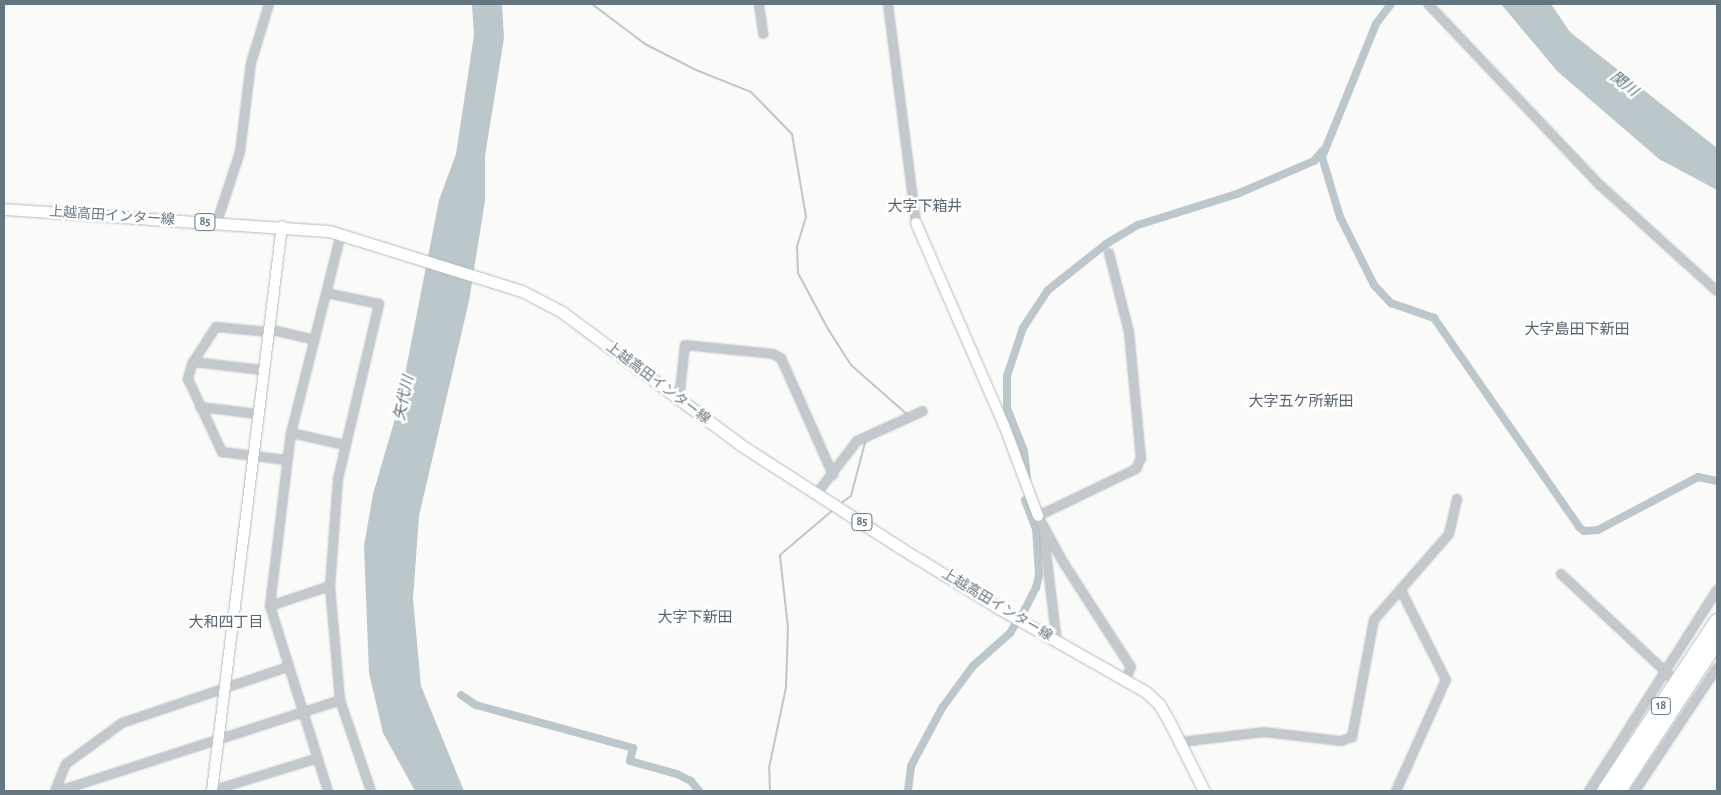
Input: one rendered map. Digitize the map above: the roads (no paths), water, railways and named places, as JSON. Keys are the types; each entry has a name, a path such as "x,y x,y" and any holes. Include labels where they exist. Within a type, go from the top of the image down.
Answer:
{"highway":[{"name":"18","path":"1604,791 1717,620"},
{"name":"18","path":"1619,791 1717,642"}],"main road":[{"name":"上越高田インター線","path":"4,209 282,226 341,234 522,291 562,312 742,445 818,492 899,547 1153,698 1181,742 1204,791"}],"street":[{"path":"217,222 240,152 253,52 269,4"},
{"path":"759,4 763,34"},
{"path":"888,4 916,223 1004,424 1038,516 1131,667 1125,680"},
{"path":"1428,4 1601,186 1717,291"},
{"path":"282,226 212,791 318,758"},
{"path":"328,791 286,667 270,606 291,433 341,234"},
{"path":"1038,516 1136,469 1141,458 1129,332 1109,253"},
{"path":"327,293 379,304 345,445 335,502 330,586 340,700 368,791"},
{"path":"287,460 222,452 188,379 194,362 216,326 268,330 315,340"},
{"path":"679,400 685,345 773,354 781,358 833,475"},
{"path":"194,362 263,370"},
{"path":"200,407 258,414"},
{"path":"818,492 833,475 857,441 923,411"},
{"path":"291,433 345,445"},
{"path":"1181,742 1264,732 1347,740 1355,732 1374,620 1402,592 1449,534 1457,499"},
{"path":"1043,525 1043,545 1057,642"},
{"path":"1561,574 1667,674"},
{"path":"270,606 330,586"},
{"path":"1589,791 1667,674 1717,590"},
{"path":"1396,791 1446,680 1402,592"},
{"path":"57,791 62,769 113,727 129,719 286,667"},
{"path":"1635,791 1692,698 1717,668"},
{"path":"57,791 218,741 300,711 340,700"}],"water":[{"name":"矢代川","path":"472,4 502,4 504,38 485,156 485,201 469,301 419,516 413,599 421,686 464,791 415,791 383,733 369,673 364,546 373,494 399,405 439,200 456,154 474,35"},
{"name":"関川","path":"1501,4 1551,4 1570,32 1717,148 1717,190 1659,159 1557,71"}],"waterway":[{"path":"592,4 645,44 696,70 751,92 792,134 806,217 797,246 798,273 828,329 851,365 908,415"},
{"path":"1391,4 1376,24 1322,157 1340,217 1374,285 1391,303 1434,318 1579,527 1584,531 1598,530 1698,477 1717,481"},
{"path":"1027,478 1024,451 1007,408 1007,376 1023,328 1048,290 1106,244 1138,225 1237,194 1314,161 1322,151"},
{"path":"840,504 851,496 866,439"},
{"path":"1023,613 1036,588 1039,575 1036,529 1025,500"},
{"path":"770,791 769,768 786,687 788,628 780,555 834,509"},
{"path":"908,791 911,766 942,708 973,666 1010,633 1016,623"},
{"path":"461,695 476,705 633,748 630,761 677,774 691,781 699,791"}],"district":[{"name":"大字下箱井","path":"925,207"},
{"name":"大字島田下新田","path":"1577,330"},
{"name":"大字五ケ所新田","path":"1301,402"},
{"name":"大字下新田","path":"695,618"},
{"name":"大和四丁目","path":"226,623"}]}
